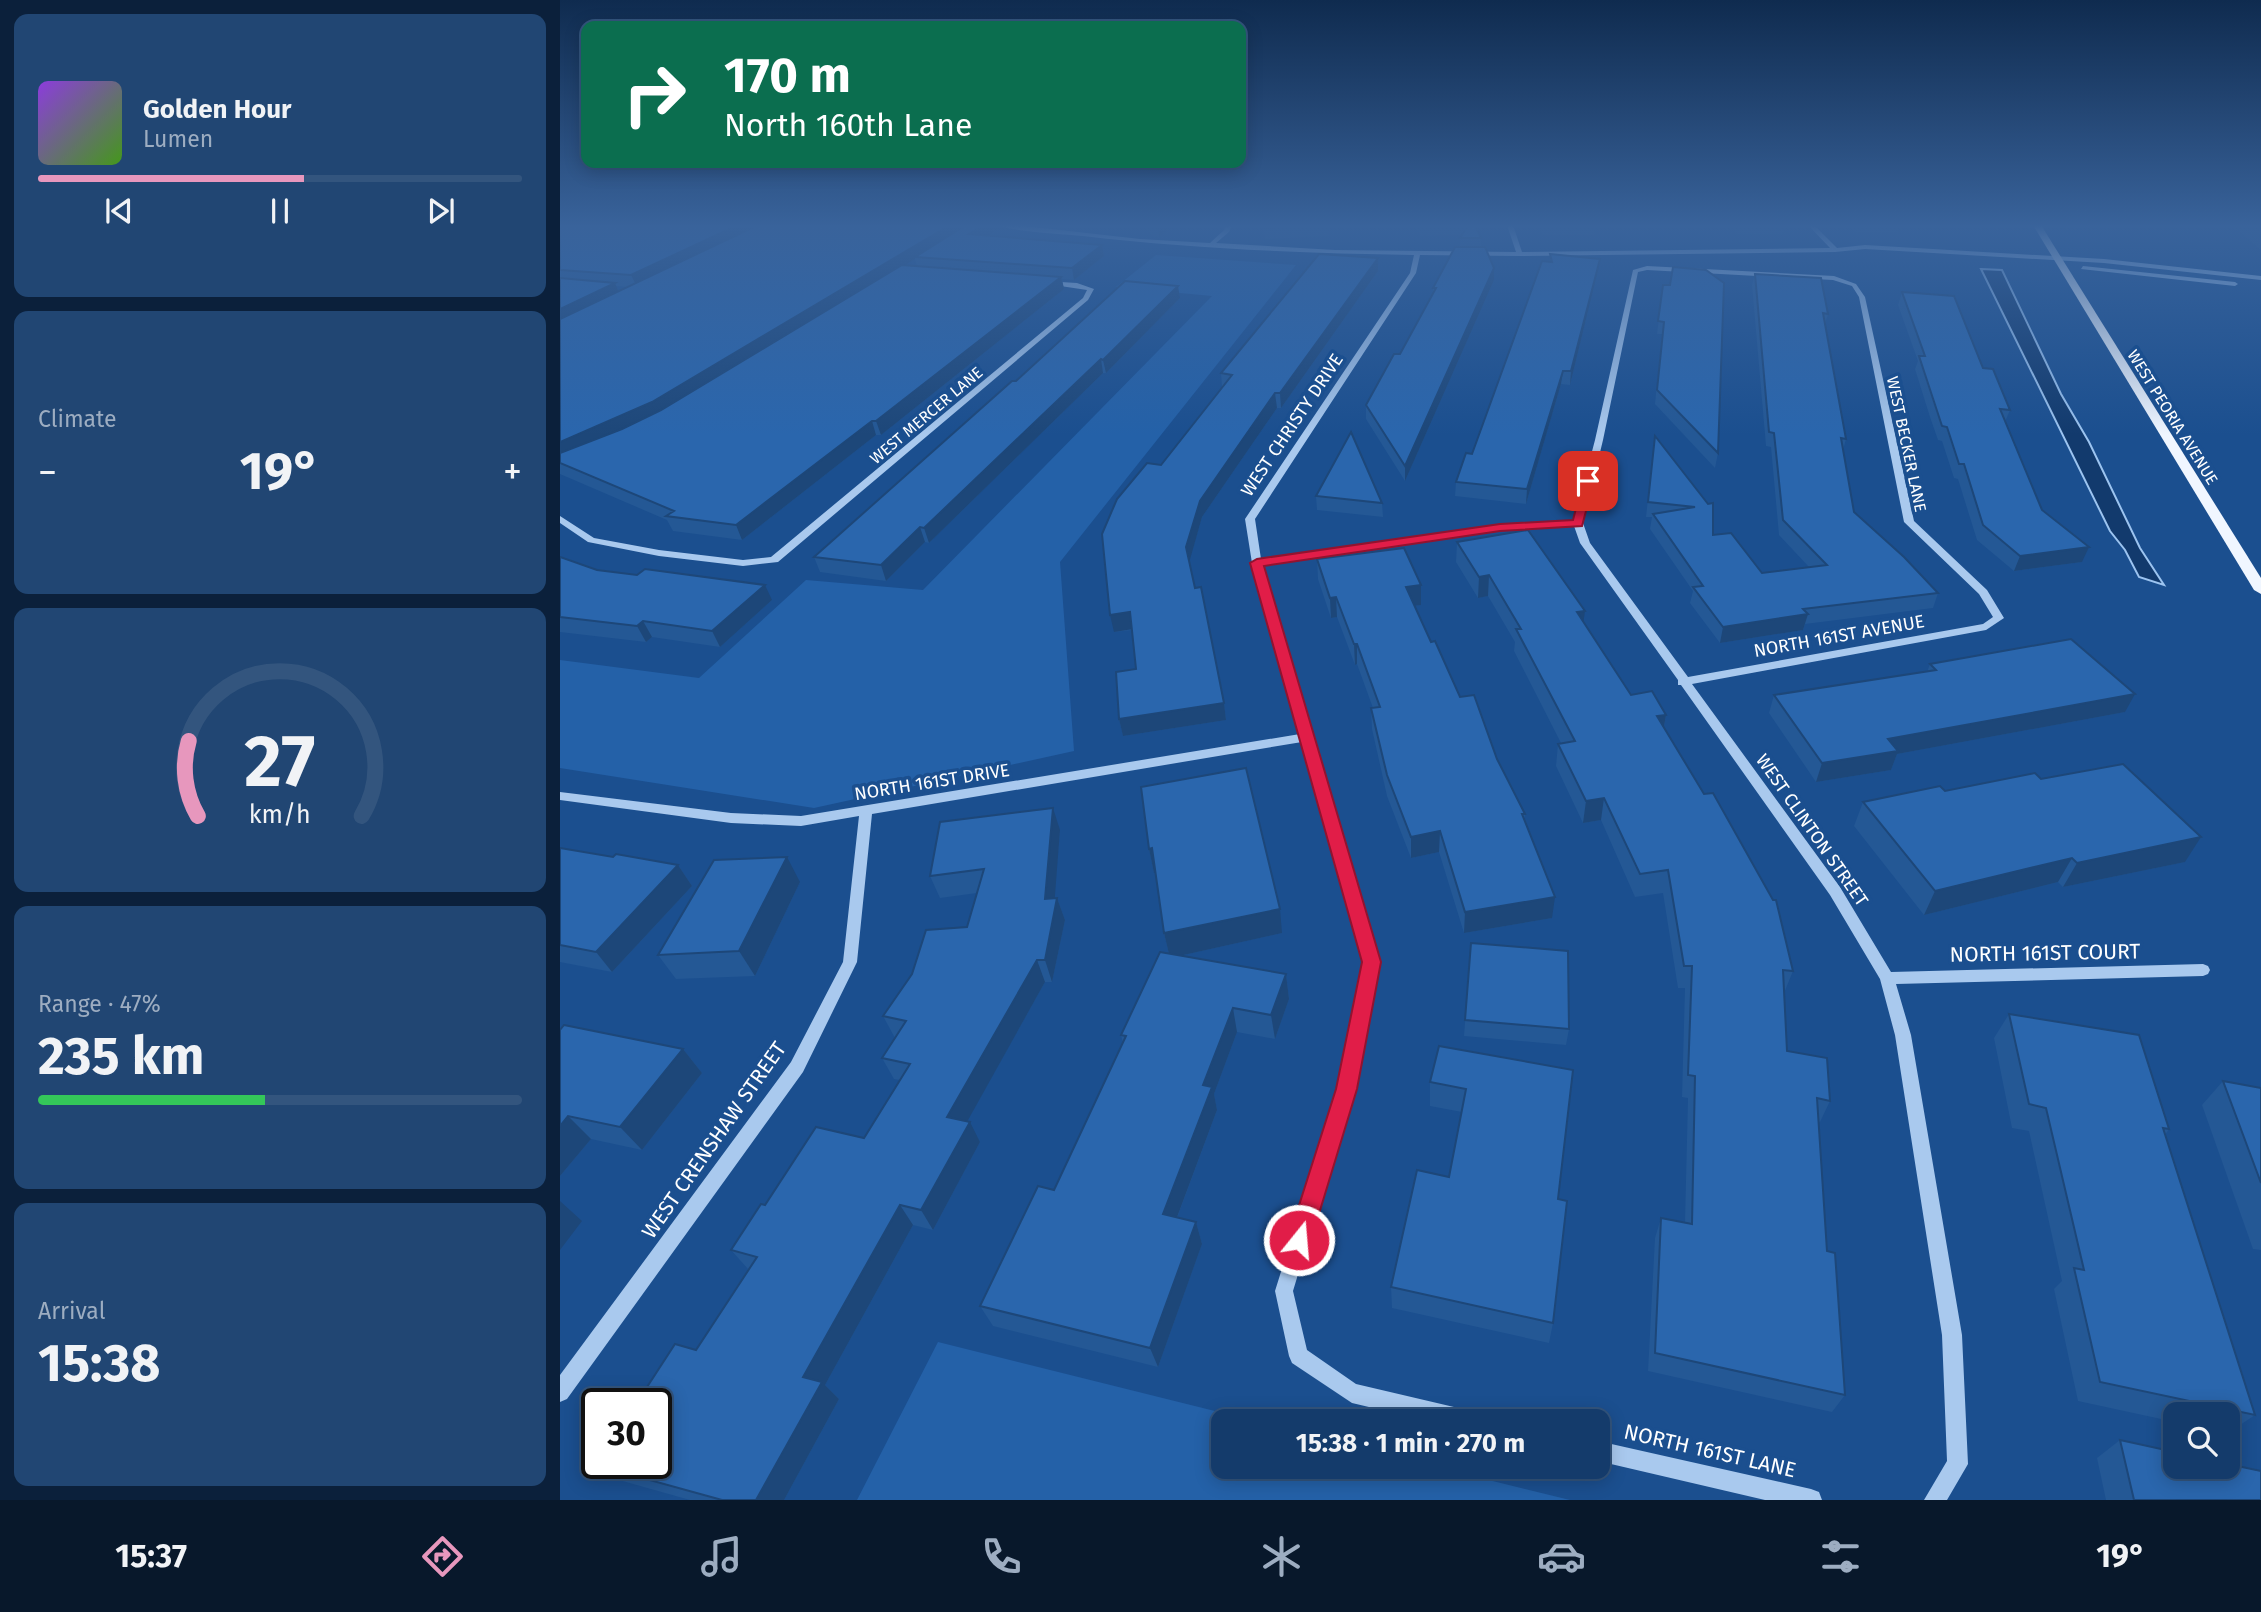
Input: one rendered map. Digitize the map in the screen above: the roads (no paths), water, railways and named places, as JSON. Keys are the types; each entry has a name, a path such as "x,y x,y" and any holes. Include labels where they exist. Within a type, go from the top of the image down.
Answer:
{"main road":[{"name":"WEST PEORIA AVENUE","path":"2079,295 2261,590"}],"street":[{"name":"WEST MERCER LANE","path":"560,519 591,540 743,563 774,560 1088,295"},
{"name":"WEST CHRISTY DRIVE","path":"1398,295 1250,519 1257,563 1372,962 1346,1089 1284,1291 1299,1356 1352,1393 1420,1409"},
{"name":"WEST BECKER LANE","path":"1578,523 1630,295"},
{"name":"WEST BECKER LANE","path":"1860,295 1909,522 1983,592 1999,618"},
{"path":"1257,563 1500,527 1578,523"},
{"name":"WEST CLINTON STREET","path":"1578,523 1585,543 1682,682 1835,891 1887,978 1903,1035 1952,1335 1958,1464 1935,1500"},
{"name":"NORTH 161ST AVENUE","path":"1682,682 1986,627 1999,618"},
{"name":"NORTH 161ST DRIVE","path":"560,796 731,818 802,821 1308,737"},
{"name":"WEST CRENSHAW STREET","path":"560,1392 797,1066 850,962 866,810"},
{"name":"NORTH 161ST COURT","path":"1887,978 2203,970"},
{"name":"NORTH 161ST LANE","path":"1610,1454 1811,1500"}]}
